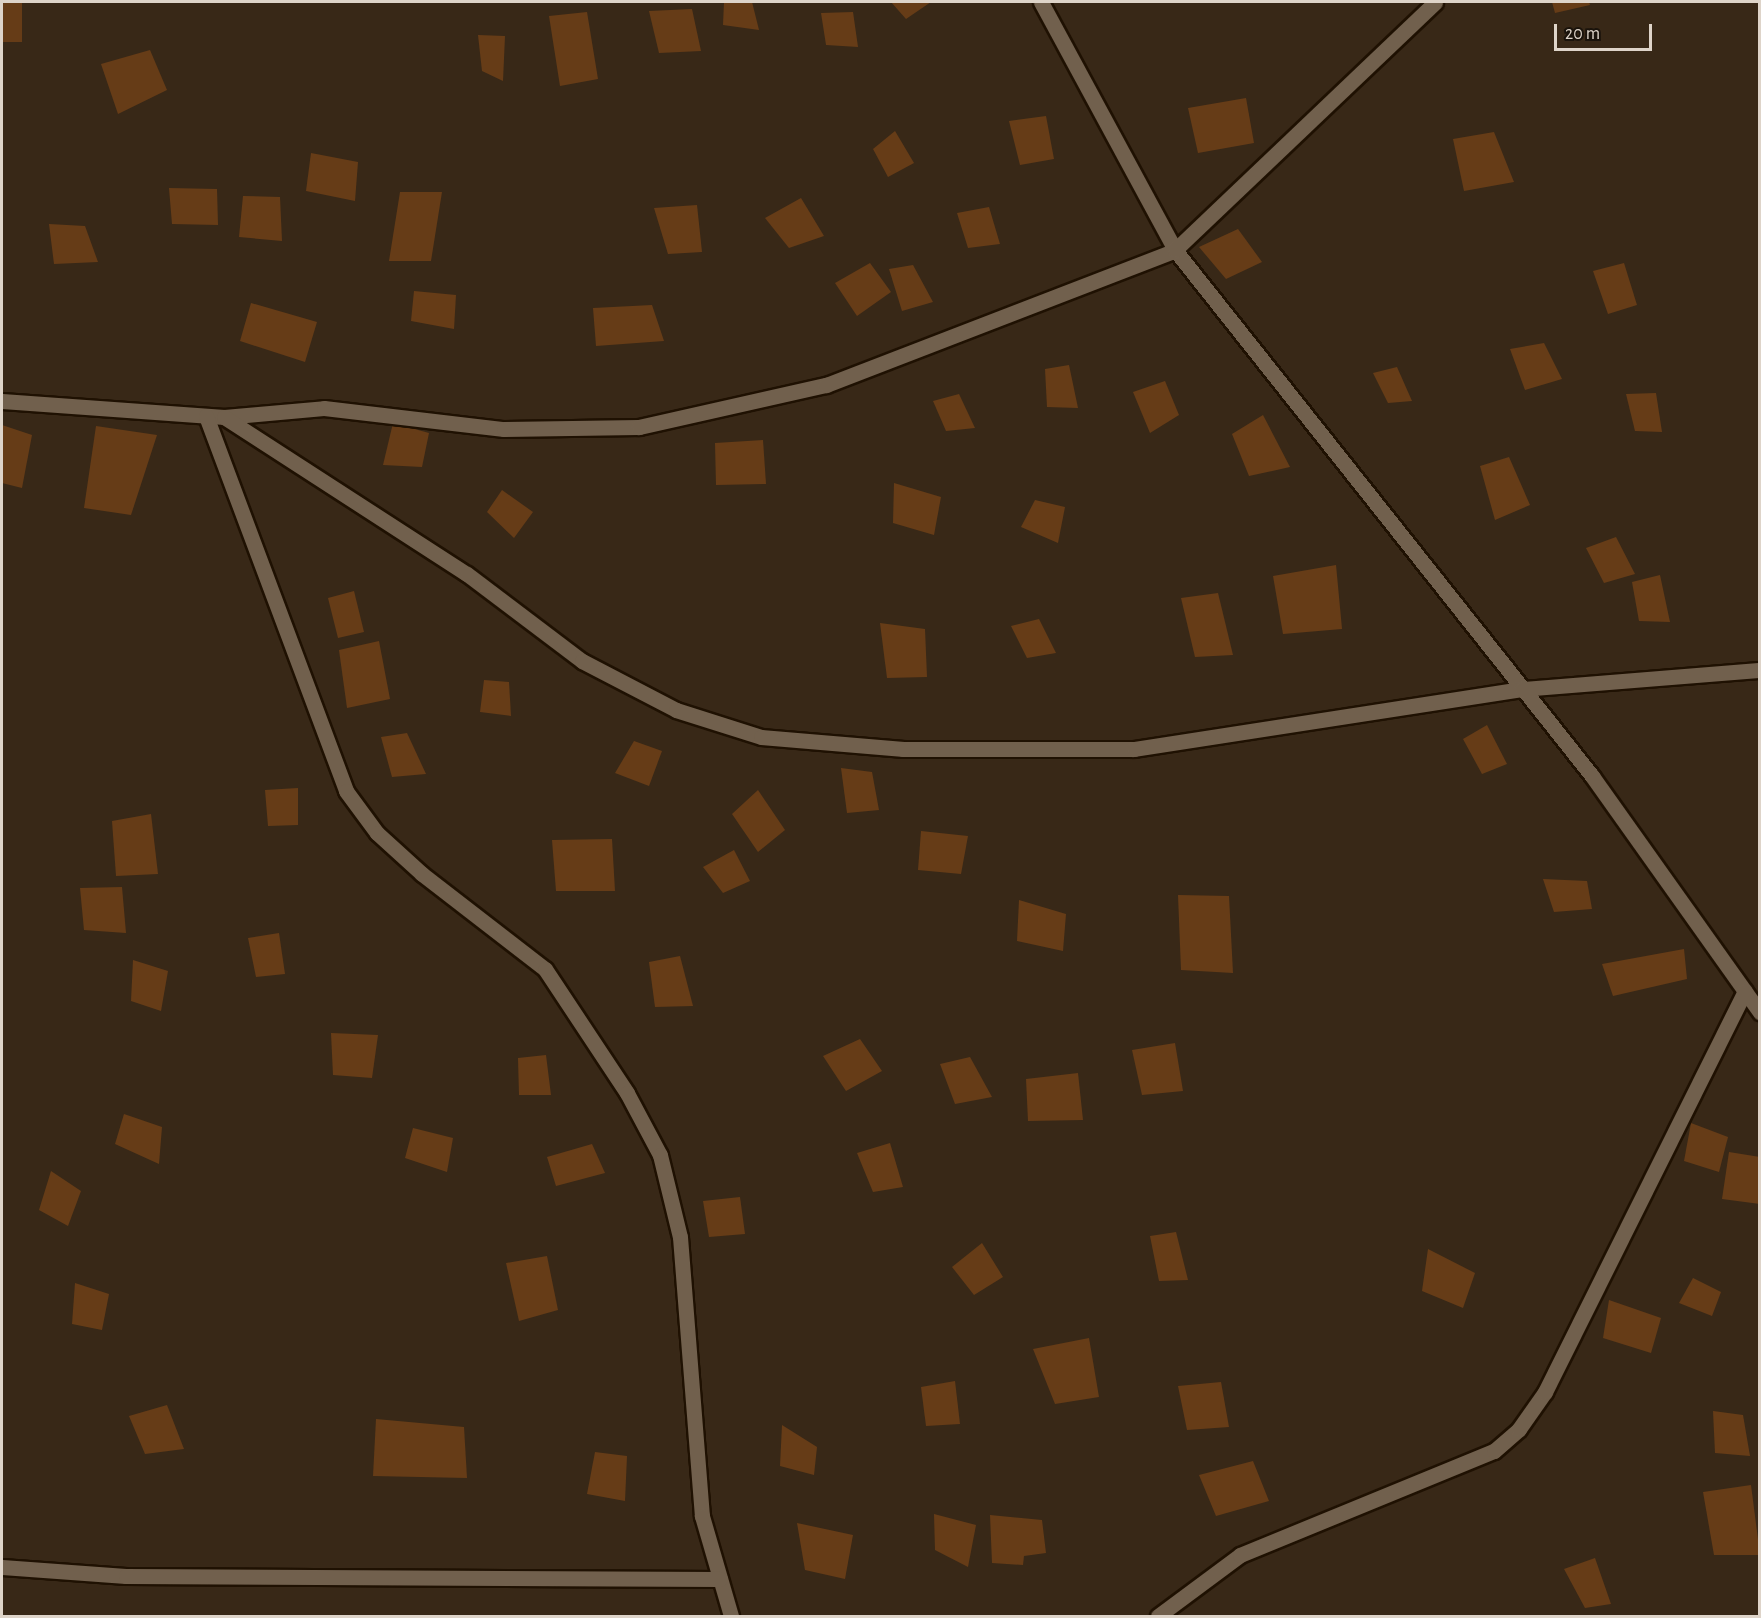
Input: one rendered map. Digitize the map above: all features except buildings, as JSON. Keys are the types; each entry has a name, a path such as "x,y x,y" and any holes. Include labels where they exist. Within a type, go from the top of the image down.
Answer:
{"street":[{"path":"1041,2 1175,250 1592,776 1760,1012"},
{"path":"2,401 224,417 324,408 504,429 639,427 826,385 1175,250 1435,2"},
{"path":"206,416 346,791 377,833 422,874 545,969 627,1093 660,1155 680,1236 702,1516 720,1580 734,1616"},
{"path":"224,417 467,574 582,661 676,710 761,737 903,749 1134,749 1522,689 1760,670"},
{"path":"1158,1617 1240,1555 1494,1451 1520,1429 1545,1392 1745,991"},
{"path":"2,1567 126,1576 720,1580"}]}
